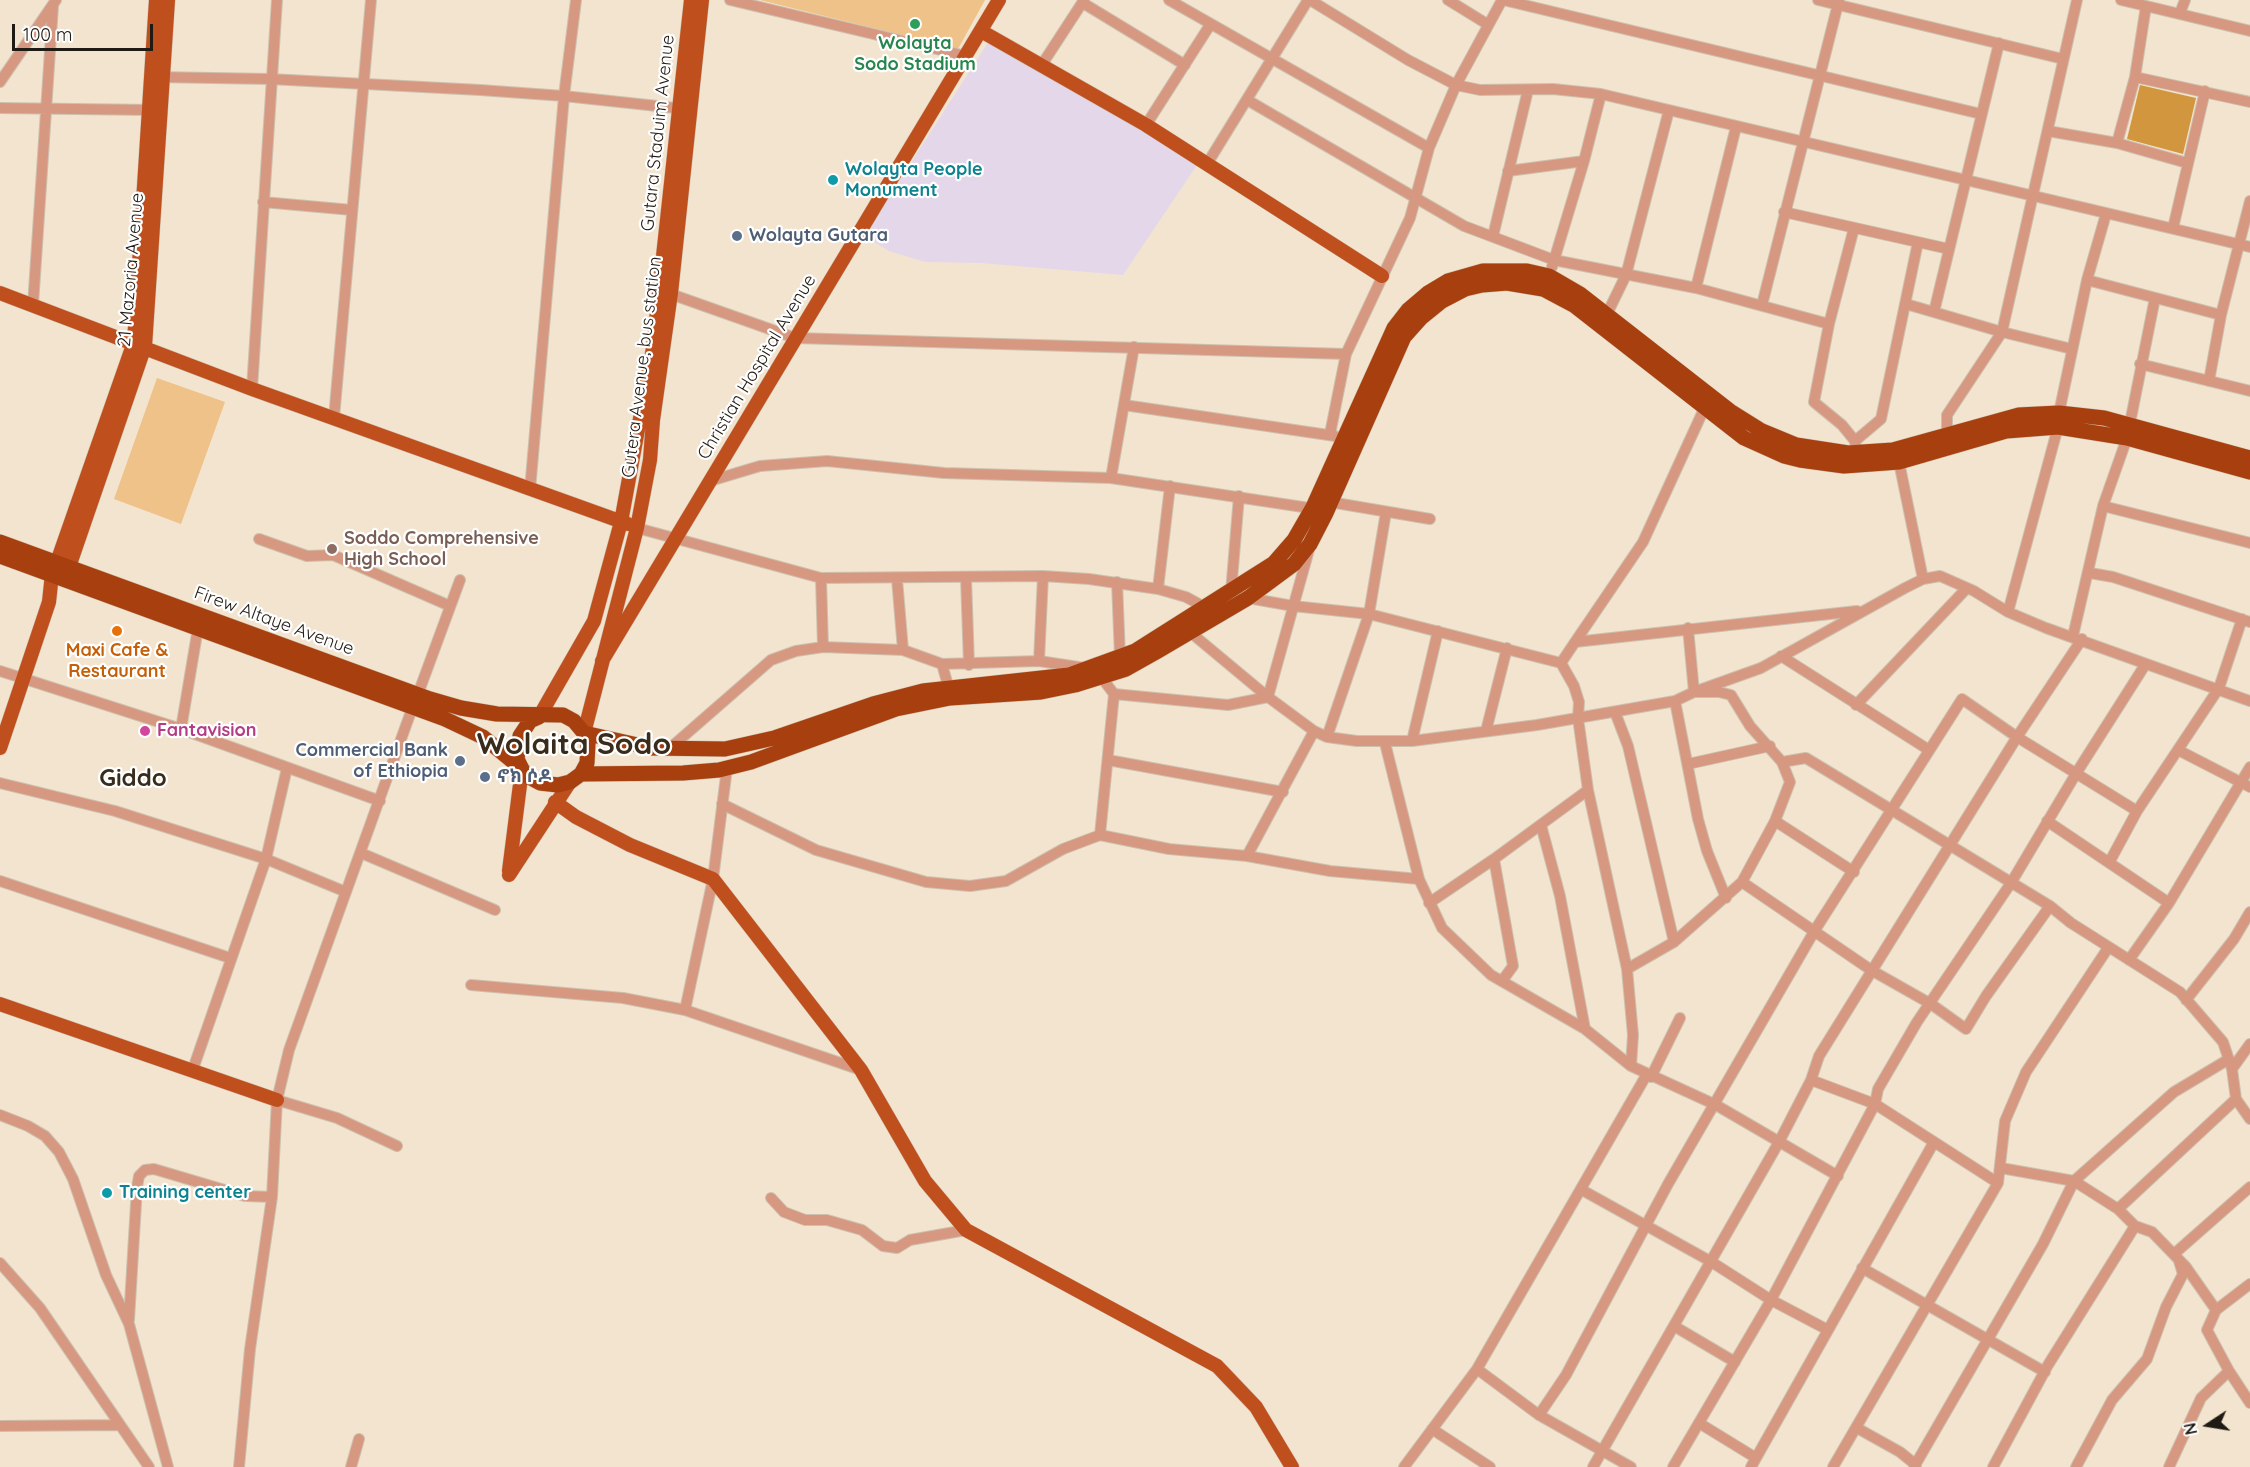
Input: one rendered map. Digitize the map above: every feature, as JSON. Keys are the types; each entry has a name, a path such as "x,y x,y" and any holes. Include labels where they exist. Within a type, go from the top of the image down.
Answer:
{"highway":[{"path":"584,733 669,749 725,749 774,738 873,704 1126,669 1190,632 1232,592 1274,563 1323,507 1337,436 1394,328 1408,310 1428,293 1448,281 1483,271 1527,271 1546,282 1704,409 1744,438 1784,456 1817,464 1844,466 1899,462 2006,431 2059,420"},
{"path":"1096,673 1120,657 1210,612 1248,598 1281,575 1310,544 1323,507 1404,337 1421,318 1442,301 1465,289 1507,283 1546,282 1580,294 1730,411 1762,431 1796,445 1820,451 1856,447 1893,450 1947,437 1975,426 2019,416 2059,420 2104,418 2128,432 2250,472"},
{"path":"2128,432 2250,458"},
{"name":"Firew Altaye Avenue","path":"0,542 60,570 415,700 483,737 522,769"},
{"name":"Firew Altaye Avenue","path":"0,556 60,570"},
{"path":"575,778 588,756 584,733 574,721 563,715 553,714 530,721 520,736 517,759 527,776 540,783 558,785 575,778 683,773 727,768 751,762 896,709 950,692"},
{"name":"Firew Altaye Avenue","path":"415,700 539,717"}],"main road":[{"name":"21 Mazoria Avenue","path":"140,344 151,110 158,77 156,0"},
{"name":"21 Mazoria Avenue","path":"0,748 140,344 158,77 168,0"},
{"name":"Gutara Staduim Avenue","path":"539,717 594,621 621,522 653,348 666,292 684,109 691,0"},
{"path":"684,109 702,0"},
{"name":"Christian Hospital Avenue","path":"602,661 999,0"},
{"path":"981,31 1146,125 1382,276"},
{"name":"Gutera Avenue, bus station","path":"584,733 637,528 650,460 652,420 666,292"},
{"path":"0,293 252,388 637,528"},
{"path":"522,769 509,875 555,802 575,778"},
{"path":"555,802 576,817 630,845 713,879 861,1070 925,1181 966,1230 1217,1366 1256,1407 1292,1467"},
{"path":"0,1004 277,1100"}],"street":[{"path":"252,388 270,79 277,0"},
{"path":"334,418 371,0"},
{"path":"530,490 564,96 576,0"},
{"path":"730,0 966,56"},
{"path":"1169,0 1428,148"},
{"path":"1208,164 1248,101 1271,57 1309,0 1408,60 1456,85 1480,90 1553,89 1601,94 1966,182 2035,195 2106,214 2245,245"},
{"path":"1448,0 1487,24"},
{"path":"1124,405 1337,436 1346,354 1410,218 1428,148 1456,85 1502,0 1981,114"},
{"path":"1818,0 1839,2 2063,58"},
{"path":"1947,437 1947,415 2002,332 2035,195 2077,0"},
{"path":"2121,0 2250,31"},
{"path":"2180,13 2185,0"},
{"path":"1041,66 1083,1 1185,65"},
{"path":"1762,305 1818,74 1839,2"},
{"path":"0,82 55,3"},
{"path":"33,305 55,3"},
{"path":"2117,143 2135,77 2146,6"},
{"path":"1146,125 1210,25"},
{"path":"1934,312 1999,43"},
{"path":"158,77 270,79 564,96 684,109"},
{"path":"2135,77 2250,102"},
{"path":"1492,236 1528,90"},
{"path":"2173,228 2205,91"},
{"path":"1546,282 1584,161 1601,94"},
{"path":"1248,101 1464,226 1554,260 1696,288 1829,324"},
{"path":"0,108 151,110"},
{"path":"1607,314 1626,276 1669,110"},
{"path":"1696,288 1736,127"},
{"path":"2048,131 2117,143 2187,163"},
{"path":"1508,171 1584,161"},
{"path":"2209,381 2221,315 2245,245 2250,201"},
{"path":"263,202 352,210"},
{"path":"1784,212 1949,249"},
{"path":"2008,612 2059,420 2086,280 2106,214"},
{"path":"1854,228 1829,324 1814,402 1842,425 1856,447 1881,419 1918,242"},
{"path":"2086,280 2221,315"},
{"path":"666,292 795,338 1134,346 1346,354"},
{"path":"1593,1467 1779,1142 1810,1080 1819,1056 1951,846 2077,637 2103,506 2128,432 2155,298"},
{"path":"1906,304 2002,332 2072,349"},
{"path":"1111,478 1134,346"},
{"path":"2140,364 2250,391"},
{"path":"1561,663 1643,542 1704,409"},
{"path":"710,481 760,466 827,461 944,473 1111,478 1430,519"},
{"path":"1899,462 1923,579"},
{"path":"1158,590 1170,486"},
{"path":"1232,592 1239,496"},
{"path":"2103,506 2250,543"},
{"path":"1327,737 1369,614 1386,512"},
{"path":"637,528 821,578 1043,576 1117,582 1158,590 1210,612"},
{"path":"259,539 307,556 333,555 450,606"},
{"path":"1268,697 1310,544"},
{"path":"2090,573 2113,577 2246,621 2219,688 2137,811 2110,861"},
{"path":"1039,661 1043,576"},
{"path":"1190,632 1268,697 1314,731 1327,737 1385,743 1412,741 1578,718 1676,701 1752,671 1923,579 1940,576 1967,588 2008,612 2145,665 2219,688 2250,701"},
{"path":"821,578 823,647"},
{"path":"966,578 969,665"},
{"path":"897,579 903,650"},
{"path":"240,1467 250,1349 272,1197 277,1100 289,1050 460,580"},
{"path":"1117,582 1120,657"},
{"path":"1856,705 1967,588"},
{"path":"1248,598 1293,606 1369,614 1561,663 1574,686 1579,702 1578,718 1588,790 1627,969 1633,1035 1630,1066"},
{"path":"1561,663 1575,642 1863,610"},
{"path":"181,729 200,622"},
{"path":"1688,628 1694,692"},
{"path":"1412,741 1437,631"},
{"path":"669,749 720,702 777,656 823,647 903,650 942,664 969,665 1039,661 1096,673 1114,694 1228,705 1268,697"},
{"path":"1486,731 1507,648"},
{"path":"1781,656 1929,750"},
{"path":"942,664 950,692"},
{"path":"1673,1467 1771,1300 1875,1104 1878,1089 1917,1022 2011,883 2077,772 2145,665"},
{"path":"0,670 24,680 181,729 380,801"},
{"path":"1627,969 1674,942 1742,882 1774,821 1790,782 1782,762 1750,726 1731,695 1719,692 1694,692"},
{"path":"1100,835 1114,694"},
{"path":"1539,1415 1566,1375 1645,1226 1815,930 1962,699 2017,737 2137,811"},
{"path":"1676,701 1707,851 1726,898"},
{"path":"1615,712 1628,746 1674,942"},
{"path":"1247,856 1314,731"},
{"path":"1385,743 1419,879 1429,903 1442,928 1491,975 1585,1029 1630,1066 1716,1105 1838,1176"},
{"path":"1688,764 1770,746"},
{"path":"2178,750 2238,783 2250,787"},
{"path":"1782,762 1806,758 2050,906 2108,948 2180,992 2223,1042 2230,1064 2236,1099 2250,1119"},
{"path":"1108,760 1283,792"},
{"path":"2129,960 2169,903 2238,783 2250,767"},
{"path":"193,1070 266,859 287,768"},
{"path":"685,1010 713,879 727,768"},
{"path":"0,783 115,811 266,859 346,892"},
{"path":"1429,903 1588,790"},
{"path":"722,804 816,850 926,882 970,886 1006,881 1064,849 1100,835 1169,849 1247,856 1330,871 1419,879"},
{"path":"1774,821 1854,872"},
{"path":"2047,821 2110,861 2169,903"},
{"path":"1541,825 1560,896 1585,1029"},
{"path":"361,853 495,910"},
{"path":"1494,859 1513,966 1502,981"},
{"path":"0,881 230,958"},
{"path":"1742,882 1871,970 1931,1004 1966,1029 1986,996 2050,906"},
{"path":"2186,1000 2234,939 2250,912"},
{"path":"1833,1467 1998,1183 2005,1120 2026,1072 2108,948"},
{"path":"471,985 623,998 685,1010 861,1070"},
{"path":"1404,1467 1477,1369 1649,1076 1680,1018"},
{"path":"1857,1428 1900,1452 1915,1466 2043,1244 2074,1181 2174,1092 2230,1064 2250,1044"},
{"path":"1810,1080 1875,1104 1998,1183"},
{"path":"2118,1209 2236,1099"},
{"path":"277,1100 337,1118 397,1146"},
{"path":"0,1115 28,1126 45,1136 59,1152 73,1179 106,1275 129,1324 168,1467"},
{"path":"1699,1423 1753,1462 1934,1142"},
{"path":"2001,1168 2074,1181 2118,1209 2135,1226 2152,1232 2176,1258 2216,1310"},
{"path":"129,1324 137,1187 139,1176 145,1170 154,1169 245,1196 272,1197"},
{"path":"2176,1258 2250,1187"},
{"path":"1582,1190 1710,1261 1771,1300 1828,1330"},
{"path":"771,1198 784,1212 804,1220 827,1220 862,1230 883,1246 897,1248 910,1240 966,1230"},
{"path":"1993,1467 2045,1372 2135,1226"},
{"path":"2076,1467 2112,1400 2147,1359 2166,1307 2183,1274 2176,1258"},
{"path":"0,1263 40,1308 149,1467"},
{"path":"1862,1268 2045,1372"},
{"path":"2250,1284 2216,1310 2207,1330 2229,1371 2250,1403"},
{"path":"1674,1326 1734,1362"},
{"path":"1477,1369 1539,1415 1631,1467"},
{"path":"2169,1467 2201,1398 2229,1371"},
{"path":"0,1426 120,1425"},
{"path":"1432,1429 1490,1467"},
{"path":"351,1467 359,1439"}],"shaded area":[{"name":"Wolayta Sodo Stadium","path":"760,0 985,0 958,49"},
{"path":"989,41 1129,120 1197,165 1123,275 981,263 925,262 889,251 864,236"},
{"path":"2140,85 2196,98 2183,154 2127,139"},
{"path":"157,378 225,402 181,524 114,499"}],"place":[{"name":"Wolayta Sodo Stadium","path":"915,24"},
{"name":"Wolayta People Monument","path":"833,180"},
{"name":"Wolayta Gutara","path":"737,236"},
{"name":"Soddo Comprehensive High School","path":"332,549"},
{"name":"Maxi Cafe & Restaurant","path":"117,631"},
{"name":"Fantavision","path":"145,731"},
{"name":"Commercial Bank of Ethiopia","path":"460,761"},
{"name":"ኖክ ሶዶ","path":"485,777"},
{"name":"Training center","path":"107,1193"}],"district":[{"name":"Wolaita Sodo","path":"574,745"},
{"name":"Giddo","path":"133,779"}]}
